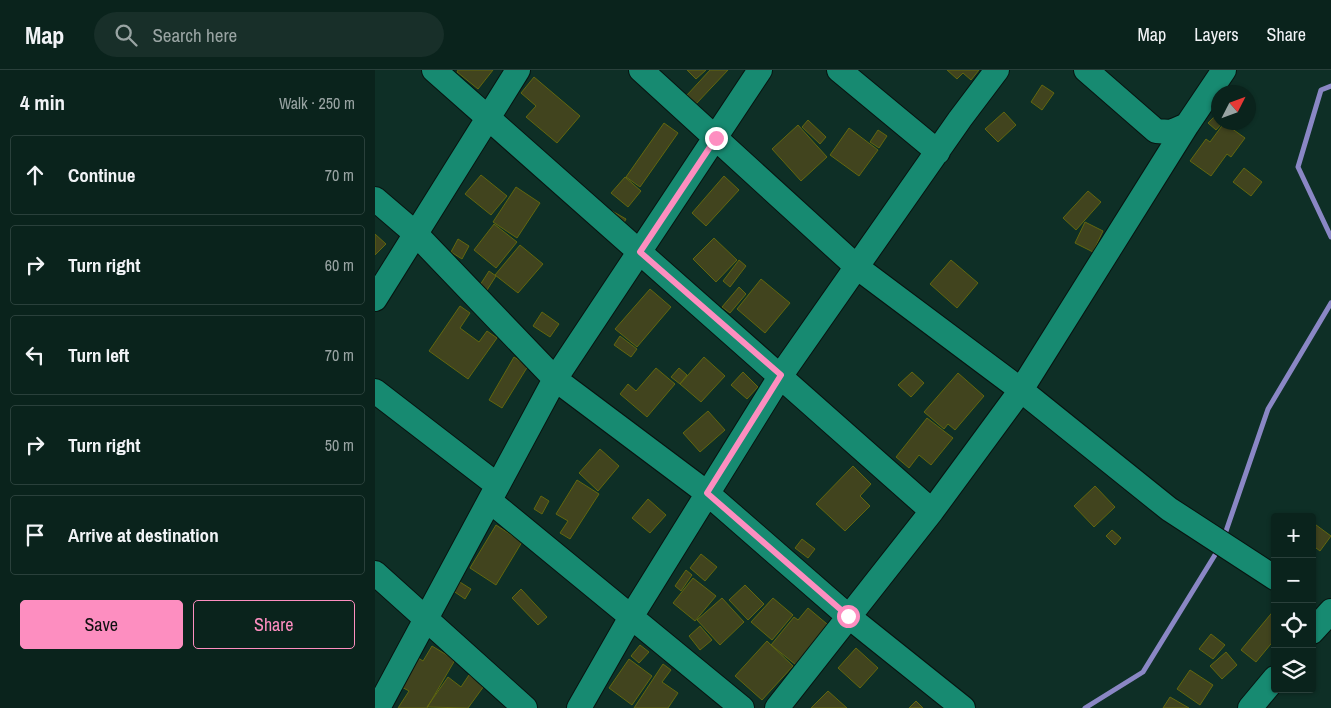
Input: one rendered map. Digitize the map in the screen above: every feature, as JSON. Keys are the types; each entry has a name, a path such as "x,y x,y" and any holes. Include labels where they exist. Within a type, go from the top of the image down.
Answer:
{"street":[{"path":"434,70 781,375 932,511"},
{"path":"375,299 519,70"},
{"path":"641,70 858,268 1021,390 1169,509 1271,575"},
{"path":"378,708 555,379 761,70"},
{"path":"839,70 938,152"},
{"path":"579,708 631,617 781,375 997,70"},
{"path":"1087,70 1156,131 1171,132 1187,125"},
{"path":"777,708 932,511 1021,390 1187,125 1224,70"},
{"path":"375,200 416,234 555,379 707,493 848,616 963,708"},
{"path":"375,391 493,493 631,617 742,708"},
{"path":"375,572 425,620 525,708"},
{"path":"1316,626 1326,610"},
{"path":"1250,708 1271,683"}],"building":[{"path":"458,70 493,70 478,89 457,72"},
{"path":"687,70 706,70 696,79"},
{"path":"710,70 728,70 696,104 687,95"},
{"path":"947,70 979,70 971,80 963,73 957,79"},
{"path":"534,77 580,116 557,143 526,117 536,106 521,93"},
{"path":"1042,85 1054,93 1042,110 1031,102"},
{"path":"1004,112 1016,125 998,142 985,129"},
{"path":"808,120 826,137 820,144 802,127"},
{"path":"664,123 678,133 640,187 626,177"},
{"path":"798,125 827,157 801,181 772,149"},
{"path":"849,128 878,150 859,176 830,155"},
{"path":"878,130 887,136 879,148 870,142"},
{"path":"1219,130 1234,130 1245,138 1231,157 1227,154 1211,176 1190,161 1206,139 1210,142"},
{"path":"1244,168 1262,182 1251,196 1233,182"},
{"path":"481,175 507,196 491,215 465,194"},
{"path":"724,176 739,190 706,226 692,213"},
{"path":"625,177 641,191 628,207 611,193"},
{"path":"516,187 540,203 517,238 493,222"},
{"path":"1088,191 1101,202 1076,230 1063,218"},
{"path":"612,211 626,219 620,230 606,222"},
{"path":"1085,222 1103,231 1093,252 1075,243"},
{"path":"494,224 517,242 496,268 474,250"},
{"path":"375,234 386,244 375,255"},
{"path":"714,238 737,260 716,282 693,259"},
{"path":"458,239 469,246 462,259 451,252"},
{"path":"520,245 543,264 518,293 495,275"},
{"path":"739,260 746,266 730,287 723,281"},
{"path":"951,260 978,283 957,308 930,284"},
{"path":"489,271 496,276 487,290 480,285"},
{"path":"761,279 790,303 765,333 737,309"},
{"path":"739,287 746,294 730,313 722,307"},
{"path":"650,289 671,307 637,347 615,329"},
{"path":"460,306 470,313 460,328 479,342 487,331 497,338 468,379 429,351"},
{"path":"542,312 559,324 550,337 533,326"},
{"path":"620,336 637,349 631,357 614,345"},
{"path":"514,357 528,366 502,408 489,400"},
{"path":"704,357 725,376 701,402 680,384"},
{"path":"656,368 675,384 647,417 620,394 628,384 636,391"},
{"path":"679,368 687,375 680,384 671,377"},
{"path":"743,372 758,387 747,399 731,385"},
{"path":"912,372 924,383 911,397 898,385"},
{"path":"958,373 984,396 955,430 948,424 944,429 924,412"},
{"path":"708,411 725,430 700,452 683,433"},
{"path":"927,418 953,438 931,465 919,455 909,468 896,457"},
{"path":"600,449 619,466 598,491 579,473"},
{"path":"853,466 871,484 860,496 870,506 845,531 816,504"},
{"path":"577,480 599,494 570,539 560,533 568,521 556,514"},
{"path":"1095,486 1115,507 1094,527 1074,506"},
{"path":"541,496 549,501 542,514 534,509"},
{"path":"648,499 666,515 650,533 632,518"},
{"path":"496,525 522,542 496,585 470,568"},
{"path":"1316,525 1331,536 1320,551 1316,548"},
{"path":"1112,530 1121,538 1115,545 1106,536"},
{"path":"802,539 815,549 808,558 795,548"},
{"path":"701,554 717,567 705,581 690,568"},
{"path":"686,570 692,575 681,591 675,586"},
{"path":"693,578 716,596 695,621 673,603"},
{"path":"455,579 471,589 465,599 449,588"},
{"path":"745,585 764,604 748,620 729,600"},
{"path":"521,589 547,617 538,625 512,598"},
{"path":"722,598 744,622 720,645 697,620"},
{"path":"773,598 793,615 772,640 751,622"},
{"path":"808,608 827,624 796,665 771,645 794,617 798,620"},
{"path":"1271,614 1271,644 1256,662 1241,650"},
{"path":"700,626 712,640 700,650 689,636"},
{"path":"1211,634 1225,645 1213,659 1199,649"},
{"path":"767,641 793,666 762,700 735,676"},
{"path":"640,645 649,652 639,663 631,656"},
{"path":"432,646 455,660 427,708 398,708 409,691 398,685 415,656 423,661"},
{"path":"856,648 878,668 860,688 838,668"},
{"path":"1226,652 1237,665 1222,679 1210,666"},
{"path":"629,659 652,676 632,705 609,688"},
{"path":"663,664 671,670 662,682 678,693 668,708 634,708"},
{"path":"1190,670 1213,685 1200,705 1177,689"},
{"path":"469,675 484,686 468,708 427,707 448,677 461,687"},
{"path":"828,691 847,708 811,708"},
{"path":"1170,697 1189,708 1163,708"},
{"path":"916,701 923,708 909,708"}],"waterway":[{"path":"1331,86 1321,90 1298,167 1331,237"},
{"path":"1224,537 1268,409 1331,303"},
{"path":"1085,708 1143,672 1218,550"}],"route":[{"path":"716,138 640,252 781,375 707,493 848,616"}]}
